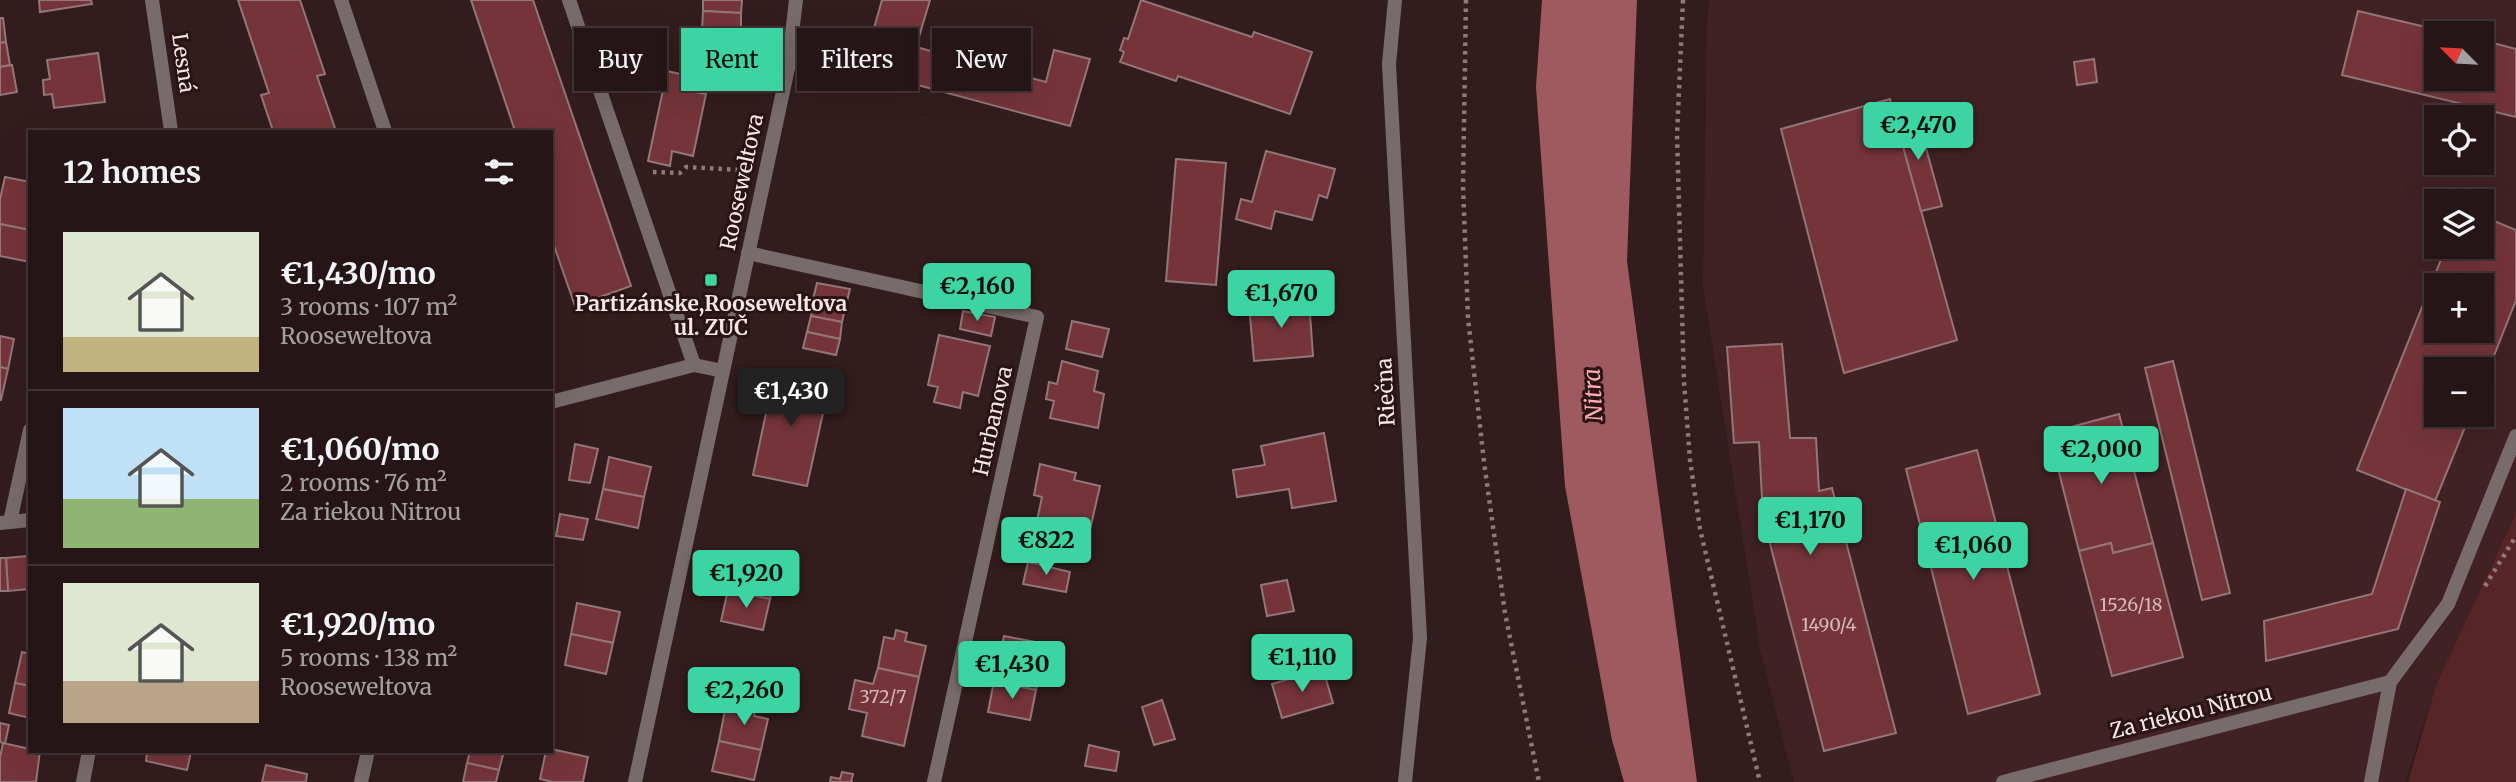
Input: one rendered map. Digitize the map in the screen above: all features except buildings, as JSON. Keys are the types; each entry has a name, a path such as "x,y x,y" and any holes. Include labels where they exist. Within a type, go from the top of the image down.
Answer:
{"street":[{"name":"Lesná","path":"152,0 171,130"},
{"path":"341,0 385,130"},
{"path":"569,0 694,365"},
{"name":"Rooseweltova","path":"635,782 788,68 796,0"},
{"name":"Riečna","path":"1395,0 1389,64 1420,638 1405,782"},
{"name":"Hurbanova","path":"748,253 1037,317 934,782"},
{"path":"553,401 694,365 723,371"},
{"path":"2371,782 2390,682 2448,604 2516,436"},
{"path":"28,437 5,523 28,520"},
{"name":"Za riekou Nitrou","path":"2003,782 2390,682"},
{"path":"83,782 89,753"},
{"path":"361,782 368,753"}],"path":[{"path":"1466,0 1464,186 1468,317 1484,462 1505,613 1539,782"},
{"path":"1683,0 1677,135 1684,382 1690,460 1700,529 1759,782"},
{"path":"628,172 680,173 686,167 746,170"}],"shaded area":[{"path":"1709,0 2516,0 2516,513 2436,685 2405,782 1794,782 1760,648 1703,286"},
{"path":"2516,513 2516,782 2408,782 2436,685"}],"water":[{"name":"Nitra","path":"1542,0 1637,0 1627,261 1697,782 1624,782 1612,740 1565,486 1536,87"}],"place":[{"name":"Partizánske,Rooseweltova ul. ZUČ","path":"711,280"}]}
